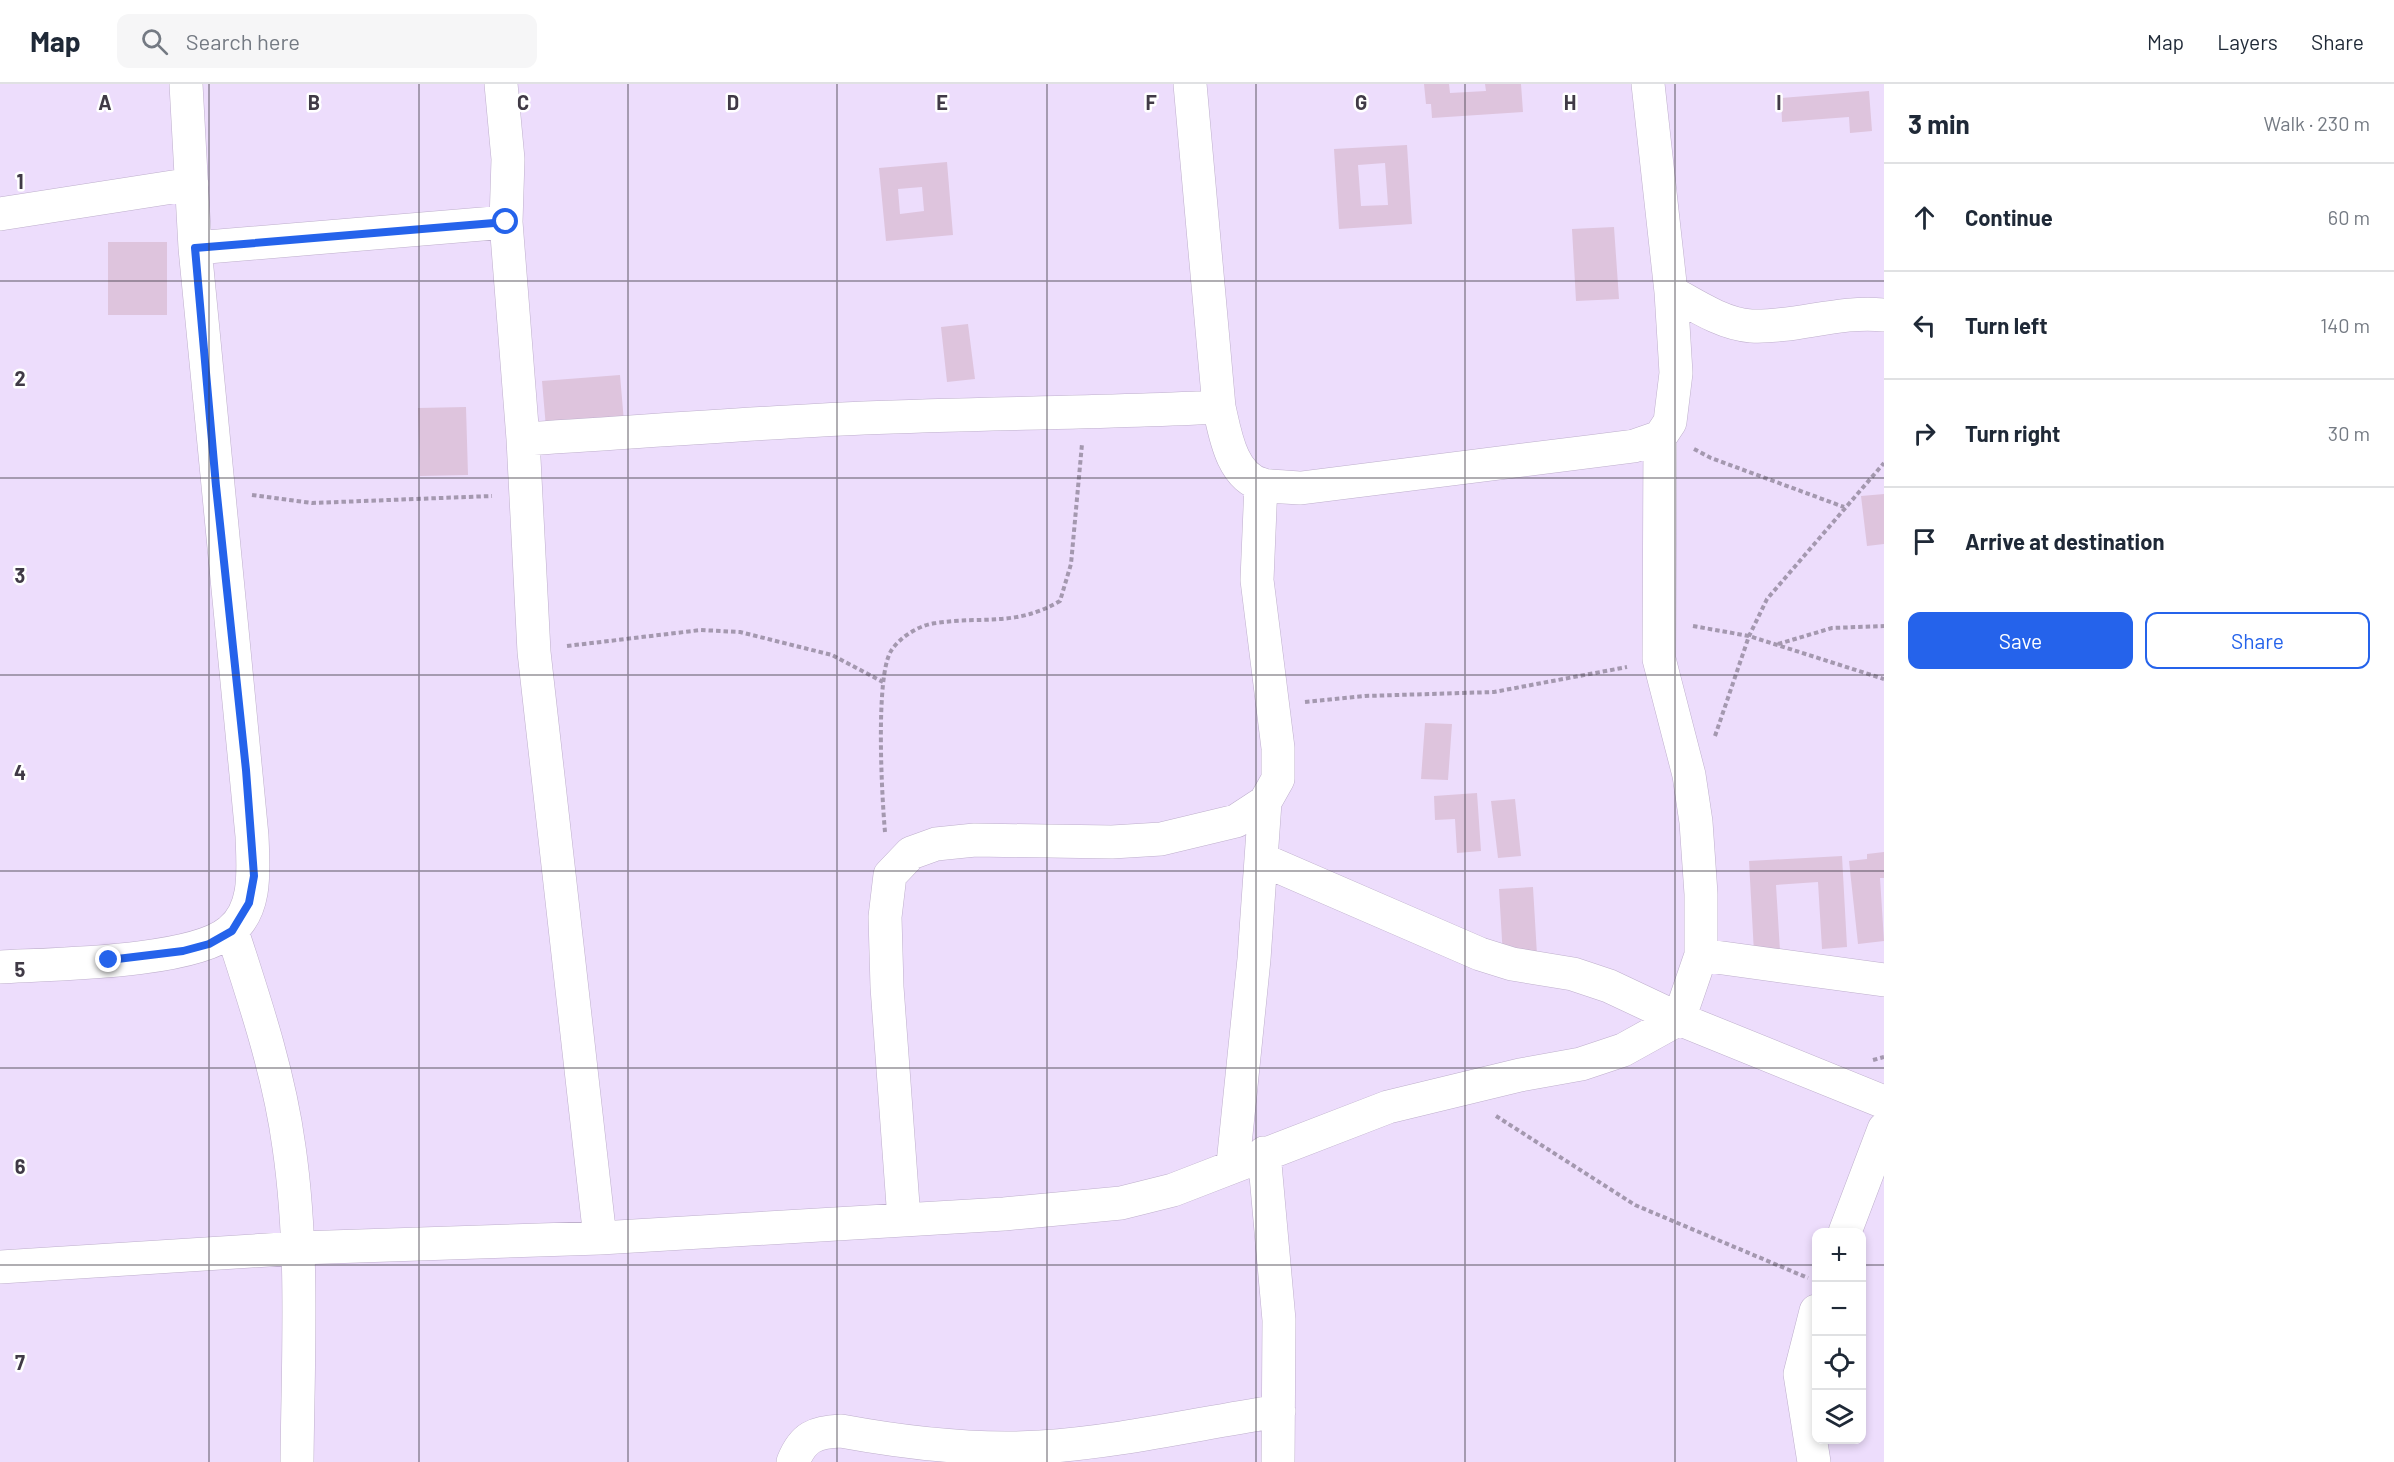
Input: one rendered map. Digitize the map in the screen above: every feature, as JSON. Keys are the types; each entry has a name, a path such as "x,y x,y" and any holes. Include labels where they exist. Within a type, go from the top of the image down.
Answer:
{"street":[{"path":"0,967 109,960 183,951 209,944 232,931 249,903 254,876 246,770 216,486 195,248 186,84"},
{"path":"501,84 508,159 506,222 527,494 534,651 600,1238"},
{"path":"1190,84 1219,407 1229,454 1244,472 1261,484 1301,488 1634,446 1662,433 1670,422 1676,374 1671,292 1648,84"},
{"path":"0,214 192,184"},
{"path":"195,248 506,222"},
{"path":"1671,292 1710,314 1752,326 1800,322 1862,312 1884,315"},
{"path":"523,439 863,418 979,414 1085,414 1219,407"},
{"path":"0,1267 299,1248 600,1238 1004,1214 1121,1203 1173,1190 1233,1164 1388,1107 1581,1064 1623,1050 1679,1019 1701,955 1696,822 1689,775 1659,659 1662,433"},
{"path":"904,1219 887,987 885,917 890,875 911,853 936,844 975,840 1112,842 1161,839 1236,821 1265,802 1278,779 1278,748 1257,580 1261,484"},
{"path":"1233,1164 1263,860 1265,802"},
{"path":"1263,860 1480,954 1512,964 1573,974 1609,986 1679,1019 1884,1102"},
{"path":"232,931 265,1032 290,1146 299,1248 297,1462"},
{"path":"1701,955 1884,980"},
{"path":"1847,1228 1884,1129"},
{"path":"1264,1153 1279,1320 1278,1462"},
{"path":"1812,1327 1800,1374 1814,1462"},
{"path":"793,1462 800,1446 810,1435 824,1431 841,1431 948,1446 1040,1447 1124,1437 1279,1411"}],"path":[{"path":"890,875 882,798 883,682 890,653 901,640 916,629 936,623 996,621 1043,611 1060,601 1071,564 1085,414"},
{"path":"1662,433 1711,458 1844,507"},
{"path":"1713,741 1749,636 1767,599 1884,463"},
{"path":"216,486 275,500 312,503 527,494"},
{"path":"1659,622 1749,636 1884,679"},
{"path":"1777,644 1832,628 1884,626"},
{"path":"534,651 630,637 700,630 740,632 832,655 883,682"},
{"path":"1271,705 1365,696 1494,692 1606,672 1659,659"},
{"path":"1456,1091 1635,1205 1812,1280"}],"building":[{"path":"1424,84 1449,84 1450,93 1486,91 1485,84 1521,84 1523,112 1432,118 1431,104 1426,104"},
{"path":"1869,91 1872,131 1850,133 1849,117 1782,122 1781,98"},
{"path":"1407,145 1412,224 1339,229 1334,149","holes":["1385,163 1388,205 1361,206 1358,165"]},
{"path":"947,162 953,235 886,241 879,168","holes":["922,187 924,211 900,214 898,189"]},
{"path":"1614,227 1619,299 1576,301 1572,229"},
{"path":"108,242 167,242 167,315 108,315"},
{"path":"968,324 975,379 947,382 941,327"},
{"path":"620,375 624,422 546,428 542,381"},
{"path":"466,407 468,475 420,476 418,408"},
{"path":"1884,494 1884,544 1867,546 1861,496"},
{"path":"1425,723 1452,724 1448,780 1421,779"},
{"path":"1477,793 1481,851 1457,853 1455,819 1435,820 1434,796"},
{"path":"1515,799 1521,856 1498,858 1491,801"},
{"path":"1884,852 1884,878 1880,878 1884,941 1858,944 1849,861 1867,859 1867,854"},
{"path":"1842,856 1847,947 1822,949 1818,882 1776,885 1780,951 1754,953 1749,861"},
{"path":"1533,887 1537,955 1503,957 1499,889"}],"route":[{"path":"109,960 183,951 209,944 232,931 249,903 254,876 246,770 216,486 195,248 506,222"}]}
